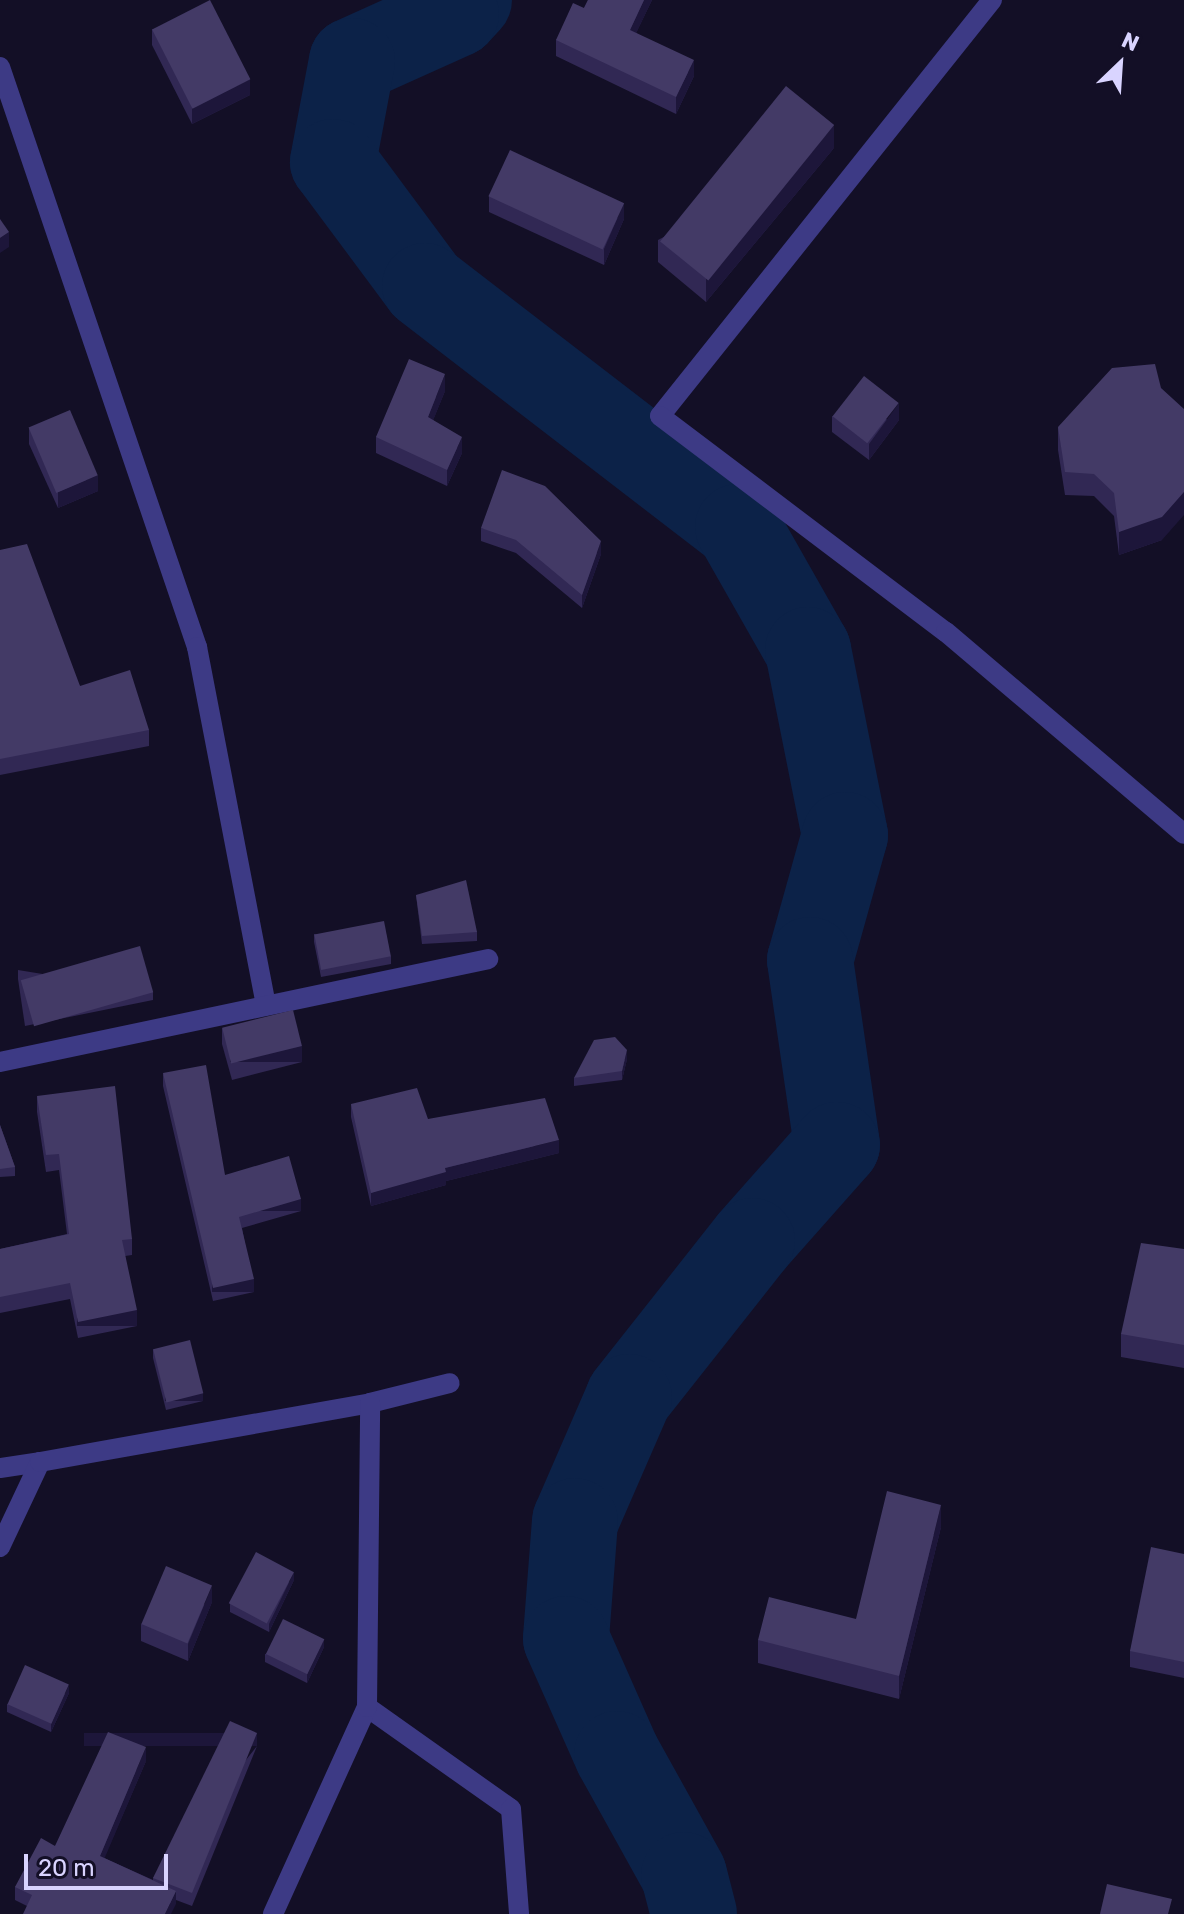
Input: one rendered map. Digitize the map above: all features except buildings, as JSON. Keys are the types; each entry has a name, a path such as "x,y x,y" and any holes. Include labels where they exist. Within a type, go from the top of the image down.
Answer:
{"street":[{"path":"992,0 660,416 946,632 1184,834"},
{"path":"0,67 197,647 266,1005"},
{"path":"0,1062 488,959"},
{"path":"0,1468 370,1403 450,1383"},
{"path":"273,1914 367,1707 370,1403"},
{"path":"0,1547 40,1462"},
{"path":"367,1707 511,1809 519,1914"}],"waterway":[{"path":"469,0 456,14 352,61 333,162 425,286 738,527 808,650 845,835 810,960 837,1145 752,1241 629,1397 575,1521 566,1639 617,1754 684,1875 694,1914"}]}
